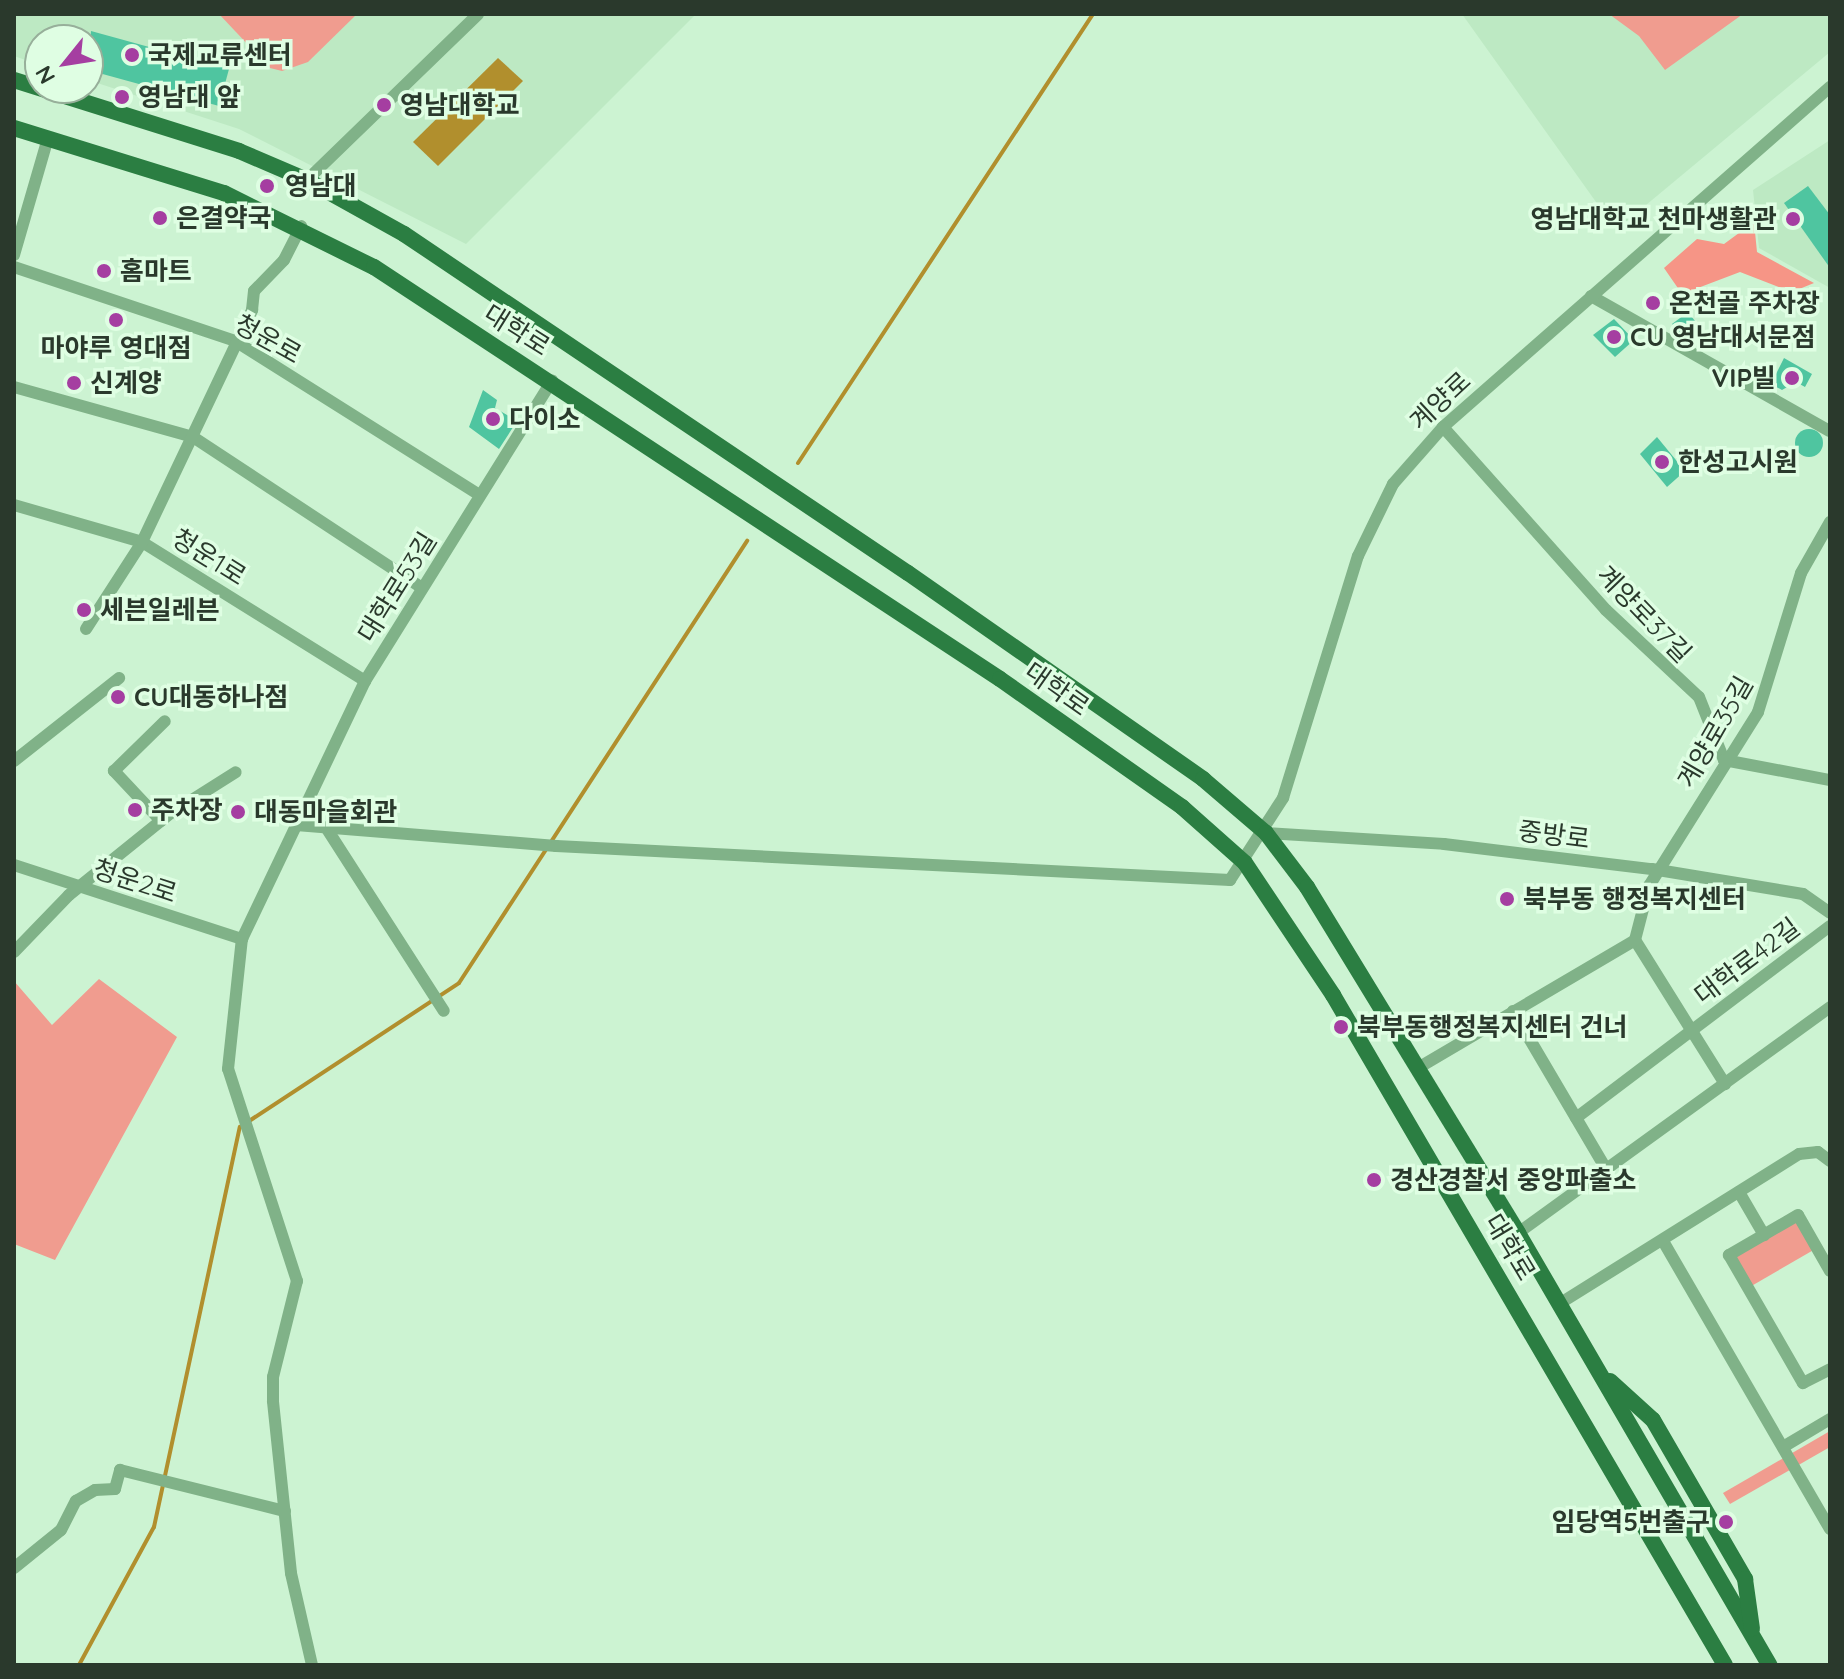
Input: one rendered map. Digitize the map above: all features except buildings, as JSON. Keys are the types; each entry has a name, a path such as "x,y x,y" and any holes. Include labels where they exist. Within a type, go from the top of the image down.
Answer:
{"main road":[{"path":"14,80 239,151 307,180 456,266 908,573 1203,779 1266,833 1307,887 1518,1233 1769,1665"},
{"name":"대학로","path":"14,128 224,193 301,226 552,381 1013,688 1182,807 1245,863 1333,995 1725,1665"}],"street":[{"path":"307,180 478,14"},
{"name":"계양로","path":"1245,863 1266,833 1283,798 1370,526 1393,484 1443,427 1830,87"},
{"path":"14,255 48,138"},
{"path":"86,629 142,542 252,310 254,291 284,260 301,226"},
{"name":"청운로","path":"14,267 235,341 480,495"},
{"path":"1591,296 1830,431"},
{"name":"대학로53길","path":"312,1665 291,1573 273,1377 297,1281 228,1069 242,939 365,681 552,381"},
{"path":"14,387 193,437 422,588"},
{"name":"계양로37길","path":"1443,427 1606,610 1699,697 1724,760"},
{"name":"청운1로","path":"14,505 142,542 365,681"},
{"name":"계양로35길","path":"1635,940 1649,886 1663,871 1724,760 1758,712 1801,573 1830,522"},
{"path":"14,761 19,746 65,726 119,678"},
{"path":"161,821 114,771 165,721"},
{"path":"1724,760 1830,780"},
{"path":"14,952 81,886 161,821 236,772"},
{"path":"296,825 556,846 1176,880 1230,880 1245,863"},
{"path":"327,829 444,1011"},
{"name":"중방로","path":"1266,833 1444,844 1663,871 1803,894 1830,913"},
{"name":"청운2로","path":"14,865 242,939"},
{"name":"대학로42길","path":"1576,1118 1830,926"},
{"path":"1418,1068 1635,940 1690,1031"},
{"path":"1518,1233 1608,1172 1830,1007"},
{"path":"1513,1011 1608,1172"},
{"name":"대학로42길","path":"1690,1031 1725,1084"},
{"path":"1559,1304 1807,1151 1830,1161"},
{"path":"1739,1192 1764,1235"},
{"path":"1830,1271 1798,1215 1729,1255 1803,1383 1830,1369"},
{"path":"1663,1241 1830,1529"},
{"path":"1783,1447 1830,1419"},
{"path":"14,1568 61,1530 76,1501 95,1490 115,1489 120,1470 285,1511"}],"shaded area":[{"name":"영남대학교","path":"14,14 696,14 466,244 239,129 104,85 104,24 24,24 24,59 14,56"},
{"path":"219,14 357,14 308,62 282,71 270,68"},
{"path":"1462,14 1830,14 1830,52 1616,230"},
{"path":"1609,14 1743,14 1665,70 1639,36"},
{"path":"498,58 523,81 438,166 413,142"},
{"name":"영남대학교 천마생활관","path":"1830,140 1830,288 1759,248 1753,190"},
{"path":"1754,222 1757,252 1814,283 1792,292 1740,272 1682,294 1664,268 1697,239 1724,244"},
{"path":"99,979 177,1037 55,1260 14,1244 14,981 52,1025"},
{"path":"1798,1215 1817,1248 1748,1288 1729,1255"},
{"path":"1830,1431 1830,1447 1730,1504 1723,1493"}],"waterway":[{"path":"798,463 1093,14"},
{"path":"79,1665 154,1527 240,1127 459,983 747,541"}],"place":[{"name":"국제교류센터","path":"132,55"},
{"name":"영남대 앞","path":"122,97"},
{"name":"영남대학교","path":"384,105"},
{"name":"영남대","path":"267,186"},
{"name":"은결약국","path":"160,218"},
{"name":"영남대학교 천마생활관","path":"1793,219"},
{"name":"홈마트","path":"104,271"},
{"name":"온천골 주차장","path":"1653,303"},
{"name":"마야루 영대점","path":"116,320"},
{"name":"CU 영남대서문점","path":"1614,337"},
{"name":"VIP빌","path":"1792,378"},
{"name":"신계양","path":"74,383"},
{"name":"다이소","path":"493,419"},
{"name":"한성고시원","path":"1662,462"},
{"name":"세븐일레븐","path":"84,610"},
{"name":"CU대동하나점","path":"118,697"},
{"name":"주차장","path":"135,810"},
{"name":"대동마을회관","path":"238,812"},
{"name":"북부동 행정복지센터","path":"1507,899"},
{"name":"북부동행정복지센터 건너","path":"1341,1027"},
{"name":"경산경찰서 중앙파출소","path":"1374,1180"},
{"name":"임당역5번출구","path":"1726,1522"}]}
